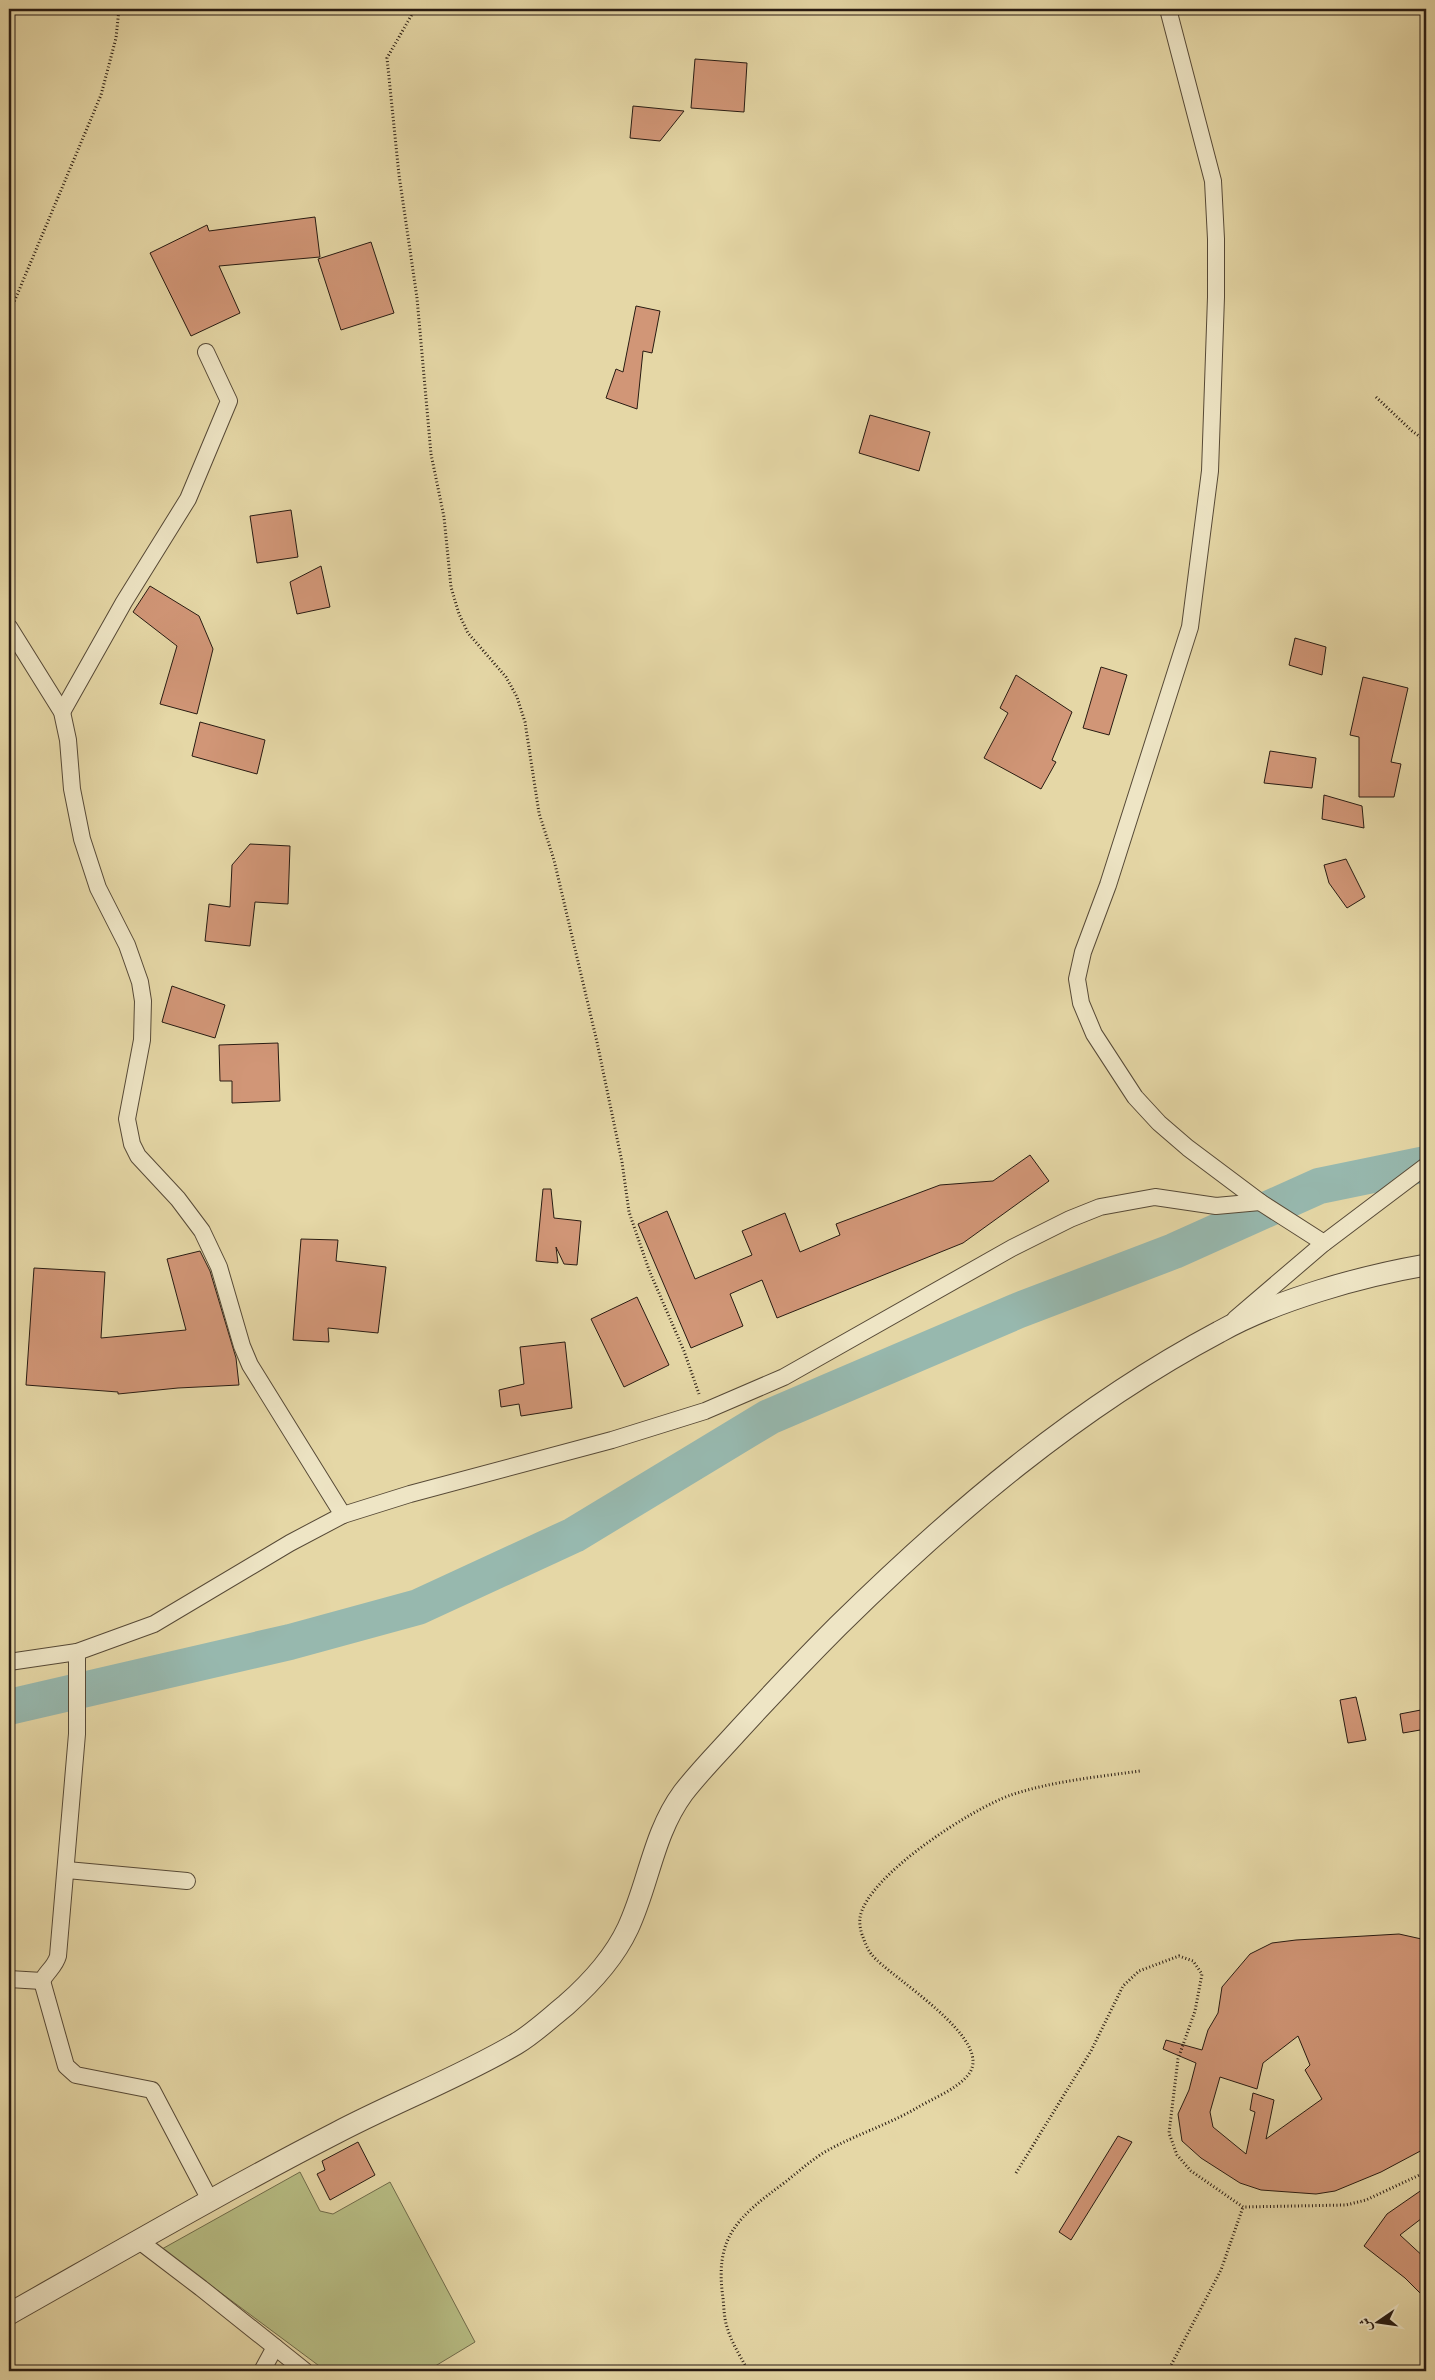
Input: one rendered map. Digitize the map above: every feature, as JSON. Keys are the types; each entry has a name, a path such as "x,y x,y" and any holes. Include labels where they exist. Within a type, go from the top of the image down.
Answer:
{"street":[{"path":"1168,9 1213,181 1216,288 1215,378 1210,471 1190,627 1108,885 1083,952 1077,979 1081,1003 1094,1034 1135,1097 1159,1123 1188,1148 1260,1202 1324,1243"},
{"path":"62,712 124,602 188,499 229,401 206,352"},
{"path":"9,627 62,712 68,740 72,789 82,839 98,888 134,963 141,992 142,1040 127,1119 132,1144 138,1156 178,1199 202,1231 219,1267 250,1365 343,1515"},
{"path":"1222,1330 1324,1243 1426,1166"},
{"path":"9,1662 77,1652 154,1624 181,1610 228,1578 343,1515 410,1494 612,1440 705,1411 784,1377 1012,1248 1070,1219 1100,1207 1155,1197 1216,1206 1260,1202"},
{"path":"9,2314 138,2240 338,2131 519,2043 566,2005 611,1958 629,1926 652,1856 665,1824 681,1796 783,1681 876,1589 1002,1476 1118,1392 1222,1330 1279,1306 1338,1286 1381,1273 1426,1265"},
{"path":"77,1652 77,1734 67,1870 58,1956 55,1965 47,1971 42,1981 66,2066 76,2075 152,2090 210,2200"},
{"path":"67,1870 187,1881"},
{"path":"9,1979 42,1981"},
{"path":"138,2240 305,2371"},
{"path":"262,2371 275,2347"}],"path":[{"path":"9,314 101,95 116,38 119,9"},
{"path":"415,9 387,58 400,175 417,298 431,454 444,517 451,587 459,614 468,634 506,677 517,697 525,722 539,812 554,860 597,1042 622,1162 629,1212 649,1270 684,1351 705,1411"},
{"path":"1376,397 1412,431 1426,441"},
{"path":"748,2371 727,2327 719,2276 723,2253 734,2226 756,2204 823,2154 892,2122 961,2083 970,2074 974,2060 969,2045 953,2024 871,1954 862,1937 859,1919 867,1902 881,1882 908,1858 972,1813 1011,1796 1068,1780 1140,1771"},
{"path":"1016,2173 1092,2051 1123,1986 1139,1971 1179,1956 1193,1961 1202,1974 1195,2011 1178,2059 1170,2132 1177,2155 1191,2171 1243,2207 1346,2206 1366,2200 1426,2172"},
{"path":"1168,2371 1221,2270 1243,2207"}],"green space":[{"path":"300,2172 320,2211 333,2214 390,2182 475,2342 427,2371 326,2371 162,2249"}],"building":[{"path":"695,59 747,63 744,112 691,108"},
{"path":"633,106 684,111 660,141 630,138"},
{"path":"315,217 320,257 219,266 240,313 191,336 150,253 207,225 209,231"},
{"path":"371,242 394,313 341,330 318,259"},
{"path":"636,306 660,311 652,353 643,351 637,409 606,398 616,369 623,372"},
{"path":"870,415 930,432 919,471 859,453"},
{"path":"291,510 298,557 257,563 250,516"},
{"path":"321,566 330,607 297,614 290,582"},
{"path":"150,586 199,616 213,649 197,714 160,704 177,646 133,612"},
{"path":"1295,638 1326,647 1322,675 1289,665"},
{"path":"1101,667 1127,675 1109,735 1083,728"},
{"path":"1016,675 1072,712 1052,760 1056,762 1041,789 984,758 1008,713 1000,708"},
{"path":"1363,677 1408,688 1391,762 1401,764 1394,797 1359,797 1359,737 1350,735"},
{"path":"200,722 265,740 257,774 192,756"},
{"path":"1270,751 1316,758 1312,788 1264,783"},
{"path":"1324,795 1362,806 1364,828 1322,819"},
{"path":"250,844 290,846 288,904 255,902 250,946 205,941 209,904 230,907 232,865"},
{"path":"1346,859 1365,897 1347,908 1329,883 1324,865"},
{"path":"172,986 225,1005 215,1038 162,1022"},
{"path":"278,1043 280,1101 232,1103 232,1081 220,1081 219,1045"},
{"path":"1030,1155 1049,1181 963,1243 777,1318 762,1280 730,1294 743,1326 691,1348 638,1224 667,1211 695,1279 752,1255 742,1231 785,1213 800,1252 840,1235 836,1224 940,1185 993,1181"},
{"path":"543,1189 551,1189 554,1218 581,1221 577,1265 564,1264 556,1247 558,1263 536,1261"},
{"path":"301,1239 338,1240 336,1261 386,1267 378,1333 328,1328 329,1342 293,1340"},
{"path":"200,1251 210,1271 236,1358 239,1385 178,1388 118,1394 118,1392 26,1385 34,1268 105,1272 101,1338 186,1330 167,1259"},
{"path":"637,1297 669,1365 624,1387 591,1319"},
{"path":"565,1342 572,1408 521,1416 519,1404 501,1407 499,1390 524,1384 520,1347"},
{"path":"1356,1697 1366,1740 1348,1743 1340,1700"},
{"path":"1426,1709 1426,1729 1403,1733 1400,1714"},
{"path":"1399,1934 1426,1940 1426,2148 1381,2172 1335,2191 1316,2194 1261,2190 1240,2183 1201,2158 1182,2141 1178,2114 1189,2090 1196,2063 1163,2049 1166,2040 1202,2050 1208,2030 1218,2013 1222,1987 1250,1954 1272,1943","holes":["1298,2036 1310,2065 1305,2070 1322,2099 1266,2139 1274,2100 1253,2093 1250,2110 1255,2112 1246,2154 1213,2127 1210,2112 1220,2077 1257,2089 1263,2063"]},
{"path":"1118,2136 1132,2142 1071,2240 1059,2232"},
{"path":"358,2142 375,2175 330,2200 317,2174 325,2170 322,2161"},
{"path":"1426,2187 1426,2215 1400,2235 1426,2259 1426,2299 1405,2278 1364,2246 1387,2214"}],"waterway":[{"path":"9,1707 290,1642 418,1607 574,1535 769,1417 1017,1311 1174,1251 1319,1186 1426,1164"}]}
